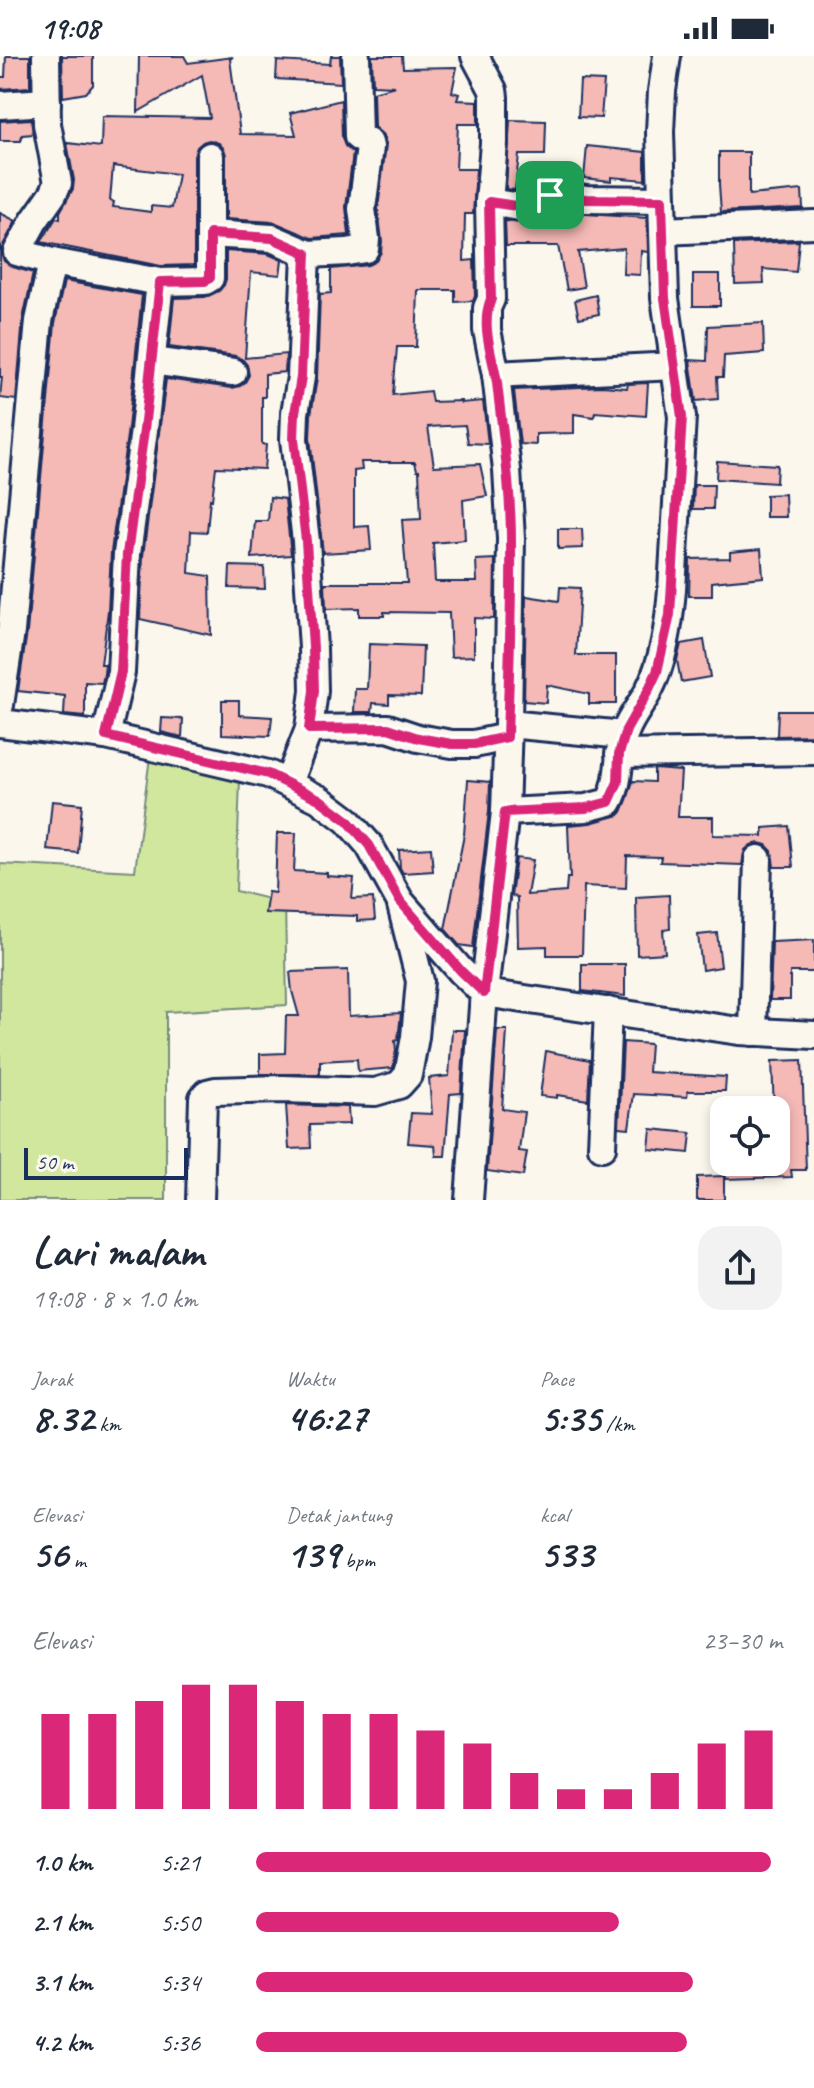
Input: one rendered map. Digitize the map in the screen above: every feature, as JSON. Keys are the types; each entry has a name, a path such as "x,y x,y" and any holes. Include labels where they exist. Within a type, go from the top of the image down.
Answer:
{"street":[{"path":"8,259 58,183 47,124 46,56"},
{"path":"210,234 272,238 318,255 365,249 362,209 370,147 369,143 358,137 356,56"},
{"path":"469,1200 484,993 505,812 511,539 507,470 496,375 487,330 487,308 491,299 489,202 494,97 475,56"},
{"path":"505,812 586,808 609,802 618,782 622,744 657,672 670,615 682,417 665,298 660,132 667,56"},
{"path":"0,105 47,102"},
{"path":"8,259 52,262 160,282 205,281 210,278 210,156"},
{"path":"489,202 537,209 550,195 662,200"},
{"path":"663,231 814,224"},
{"path":"288,783 309,729 314,691 306,541 294,439 301,377 306,253"},
{"path":"0,705 11,631 39,321 52,262"},
{"path":"106,736 121,672 127,554 160,282"},
{"path":"152,361 233,372"},
{"path":"496,375 675,366"},
{"path":"0,723 106,736 268,774 319,799 347,820 369,845 400,901 484,993 753,1032 814,1035"},
{"path":"309,729 388,728 418,738 452,744 474,744 507,730 622,744 814,751"},
{"path":"753,1032 758,859"},
{"path":"200,1200 203,1098 207,1093 283,1089 375,1092 399,1085 408,1075 420,981 400,901"},
{"path":"602,1147 608,1011"}],"green space":[{"path":"150,757 240,779 236,891 285,903 287,1005 166,1012 166,1200 0,1200 0,864 135,871"}],"building":[{"path":"6,56 30,56 30,87 0,89 0,77 5,77"},
{"path":"62,56 93,56 93,85 86,93 63,97"},
{"path":"139,56 184,56 188,63 233,57 230,59 240,134 296,135 290,113 341,100 342,138 353,153 346,207 349,235 312,238 274,222 226,219 226,155 219,143 209,140 197,147 194,156 194,265 161,266 41,242 56,218 60,219 60,212 73,189 67,143 101,147 102,116 210,118 202,75 138,112","holes":["113,166 178,174 172,208 151,206 151,212 113,207 114,202 110,201"]},
{"path":"331,56 340,56 341,83 276,79 277,61 330,64"},
{"path":"372,56 402,56 403,68 457,67 452,92 459,94 457,100 478,101 478,124 458,124 456,169 476,169 473,214 465,214 464,261 474,260 475,296 473,301 455,302 455,290 418,290 416,347 397,347 393,395 430,391 432,402 483,401 488,444 468,443 465,425 428,427 434,466 480,464 487,496 463,500 465,540 433,543 435,582 477,582 476,560 495,559 494,619 474,618 474,656 451,657 449,613 384,612 384,616 359,616 359,608 326,609 325,583 407,583 402,520 421,519 419,470 415,462 361,462 362,470 354,471 354,527 369,526 371,550 323,553 310,438 317,378 320,294 331,293 331,269 368,265 376,261 381,252 378,209 386,144 382,134 374,127 373,92 395,86 373,85"},
{"path":"580,80 604,81 601,118 578,117"},
{"path":"31,119 33,134 22,135 21,141 0,141 0,121"},
{"path":"510,120 546,121 545,155 519,155 515,190 506,189"},
{"path":"587,146 645,152 645,180 584,178"},
{"path":"719,152 749,152 749,195 802,190 803,208 721,212"},
{"path":"557,212 647,218 648,252 641,251 640,275 623,274 624,248 578,252 584,287 567,290 558,246 506,246 505,221 535,225 550,220"},
{"path":"0,213 16,221 3,245 1,253 4,261 33,273 23,319 16,400 0,398"},
{"path":"799,241 796,272 763,269 764,283 735,284 734,244"},
{"path":"226,251 268,254 282,260 280,275 251,272 245,358 286,354 285,372 265,374 265,397 262,397 262,444 266,445 264,469 216,467 207,532 191,531 189,573 210,576 211,635 140,619 143,556 166,379 232,388 240,386 249,375 247,365 236,356 169,347 174,298 205,297 219,291 226,279"},
{"path":"693,274 720,274 720,306 693,306"},
{"path":"64,281 142,295 111,552 101,664 105,664 104,674 102,683 85,682 85,717 64,715 65,696 18,691 27,632 55,323"},
{"path":"596,295 599,314 579,318 575,300"},
{"path":"763,323 764,353 724,356 723,377 717,377 718,399 696,401 690,360 707,361 708,326"},
{"path":"648,383 646,416 595,412 594,417 574,414 574,433 536,434 536,445 520,444 514,390 602,386 627,388 628,384"},
{"path":"717,461 777,465 776,483 716,479"},
{"path":"694,485 714,485 713,509 693,509"},
{"path":"785,494 786,517 766,517 766,495"},
{"path":"270,497 285,499 291,555 252,558 255,521 268,521"},
{"path":"558,529 582,529 583,548 558,549"},
{"path":"761,549 763,577 712,582 712,596 689,596 690,559 730,558 730,552"},
{"path":"230,566 264,567 265,589 229,588"},
{"path":"560,587 580,588 576,655 616,655 616,704 589,704 589,694 547,685 546,703 524,701 526,596 559,601"},
{"path":"704,640 710,677 681,682 677,660 681,644"},
{"path":"369,644 423,646 421,696 389,695 389,704 373,703 372,712 354,712 355,689 367,689"},
{"path":"222,700 239,700 239,715 272,717 270,736 222,734"},
{"path":"778,710 814,710 814,735 777,736"},
{"path":"162,718 183,719 182,737 161,732"},
{"path":"654,769 681,771 678,817 713,817 713,835 763,836 763,828 789,826 793,867 774,867 772,851 759,843 745,850 742,865 660,862 661,857 627,856 626,888 584,886 582,955 547,955 547,946 518,947 517,897 511,896 516,858 533,860 527,895 566,892 567,878 570,878 568,825 619,815 633,781 654,782"},
{"path":"468,780 490,782 473,947 459,945 445,929 464,835"},
{"path":"52,801 82,804 78,853 47,850"},
{"path":"277,833 296,833 294,871 354,878 352,899 373,898 375,920 357,921 357,916 265,913 268,892 275,893"},
{"path":"431,848 433,871 403,873 399,850"},
{"path":"669,895 670,929 663,930 665,953 637,955 636,897"},
{"path":"717,933 721,967 702,970 698,935"},
{"path":"814,940 814,972 790,972 790,1000 770,1000 772,942"},
{"path":"582,964 625,964 625,996 582,991"},
{"path":"348,970 349,1016 401,1013 393,1068 358,1071 357,1059 320,1061 320,1074 260,1074 260,1054 285,1053 286,1016 299,1016 290,972"},
{"path":"452,1030 465,1030 461,1093 450,1094 445,1156 436,1156 435,1145 408,1143 411,1113 432,1114 429,1078 449,1076"},
{"path":"497,1030 507,1030 502,1109 524,1112 519,1151 527,1152 523,1176 487,1171"},
{"path":"623,1042 650,1044 648,1072 726,1077 725,1091 688,1091 687,1097 634,1094 629,1128 619,1127"},
{"path":"546,1051 590,1060 588,1100 557,1095 557,1098 540,1096"},
{"path":"802,1060 806,1170 791,1170 792,1177 725,1179 725,1176 790,1176 790,1096 773,1096 772,1061"},
{"path":"286,1105 348,1107 349,1124 310,1125 311,1148 289,1149"},
{"path":"651,1129 691,1133 689,1153 649,1149"},
{"path":"724,1176 724,1200 697,1200 697,1177"}],"route":[{"path":"550,195 662,200 665,298 682,417 670,615 657,672 626,730 619,754 618,782 609,802 586,808 505,812 484,993 400,901 369,845 347,820 319,799 268,774 106,736 121,672 127,554 160,282 205,281 210,278 210,234 272,238 306,253 301,377 294,439 306,541 313,648 314,691 309,729 388,728 418,738 452,744 474,744 507,737 511,539 507,470 496,375 487,330 487,308 491,299 489,202 537,209 550,195"}]}
